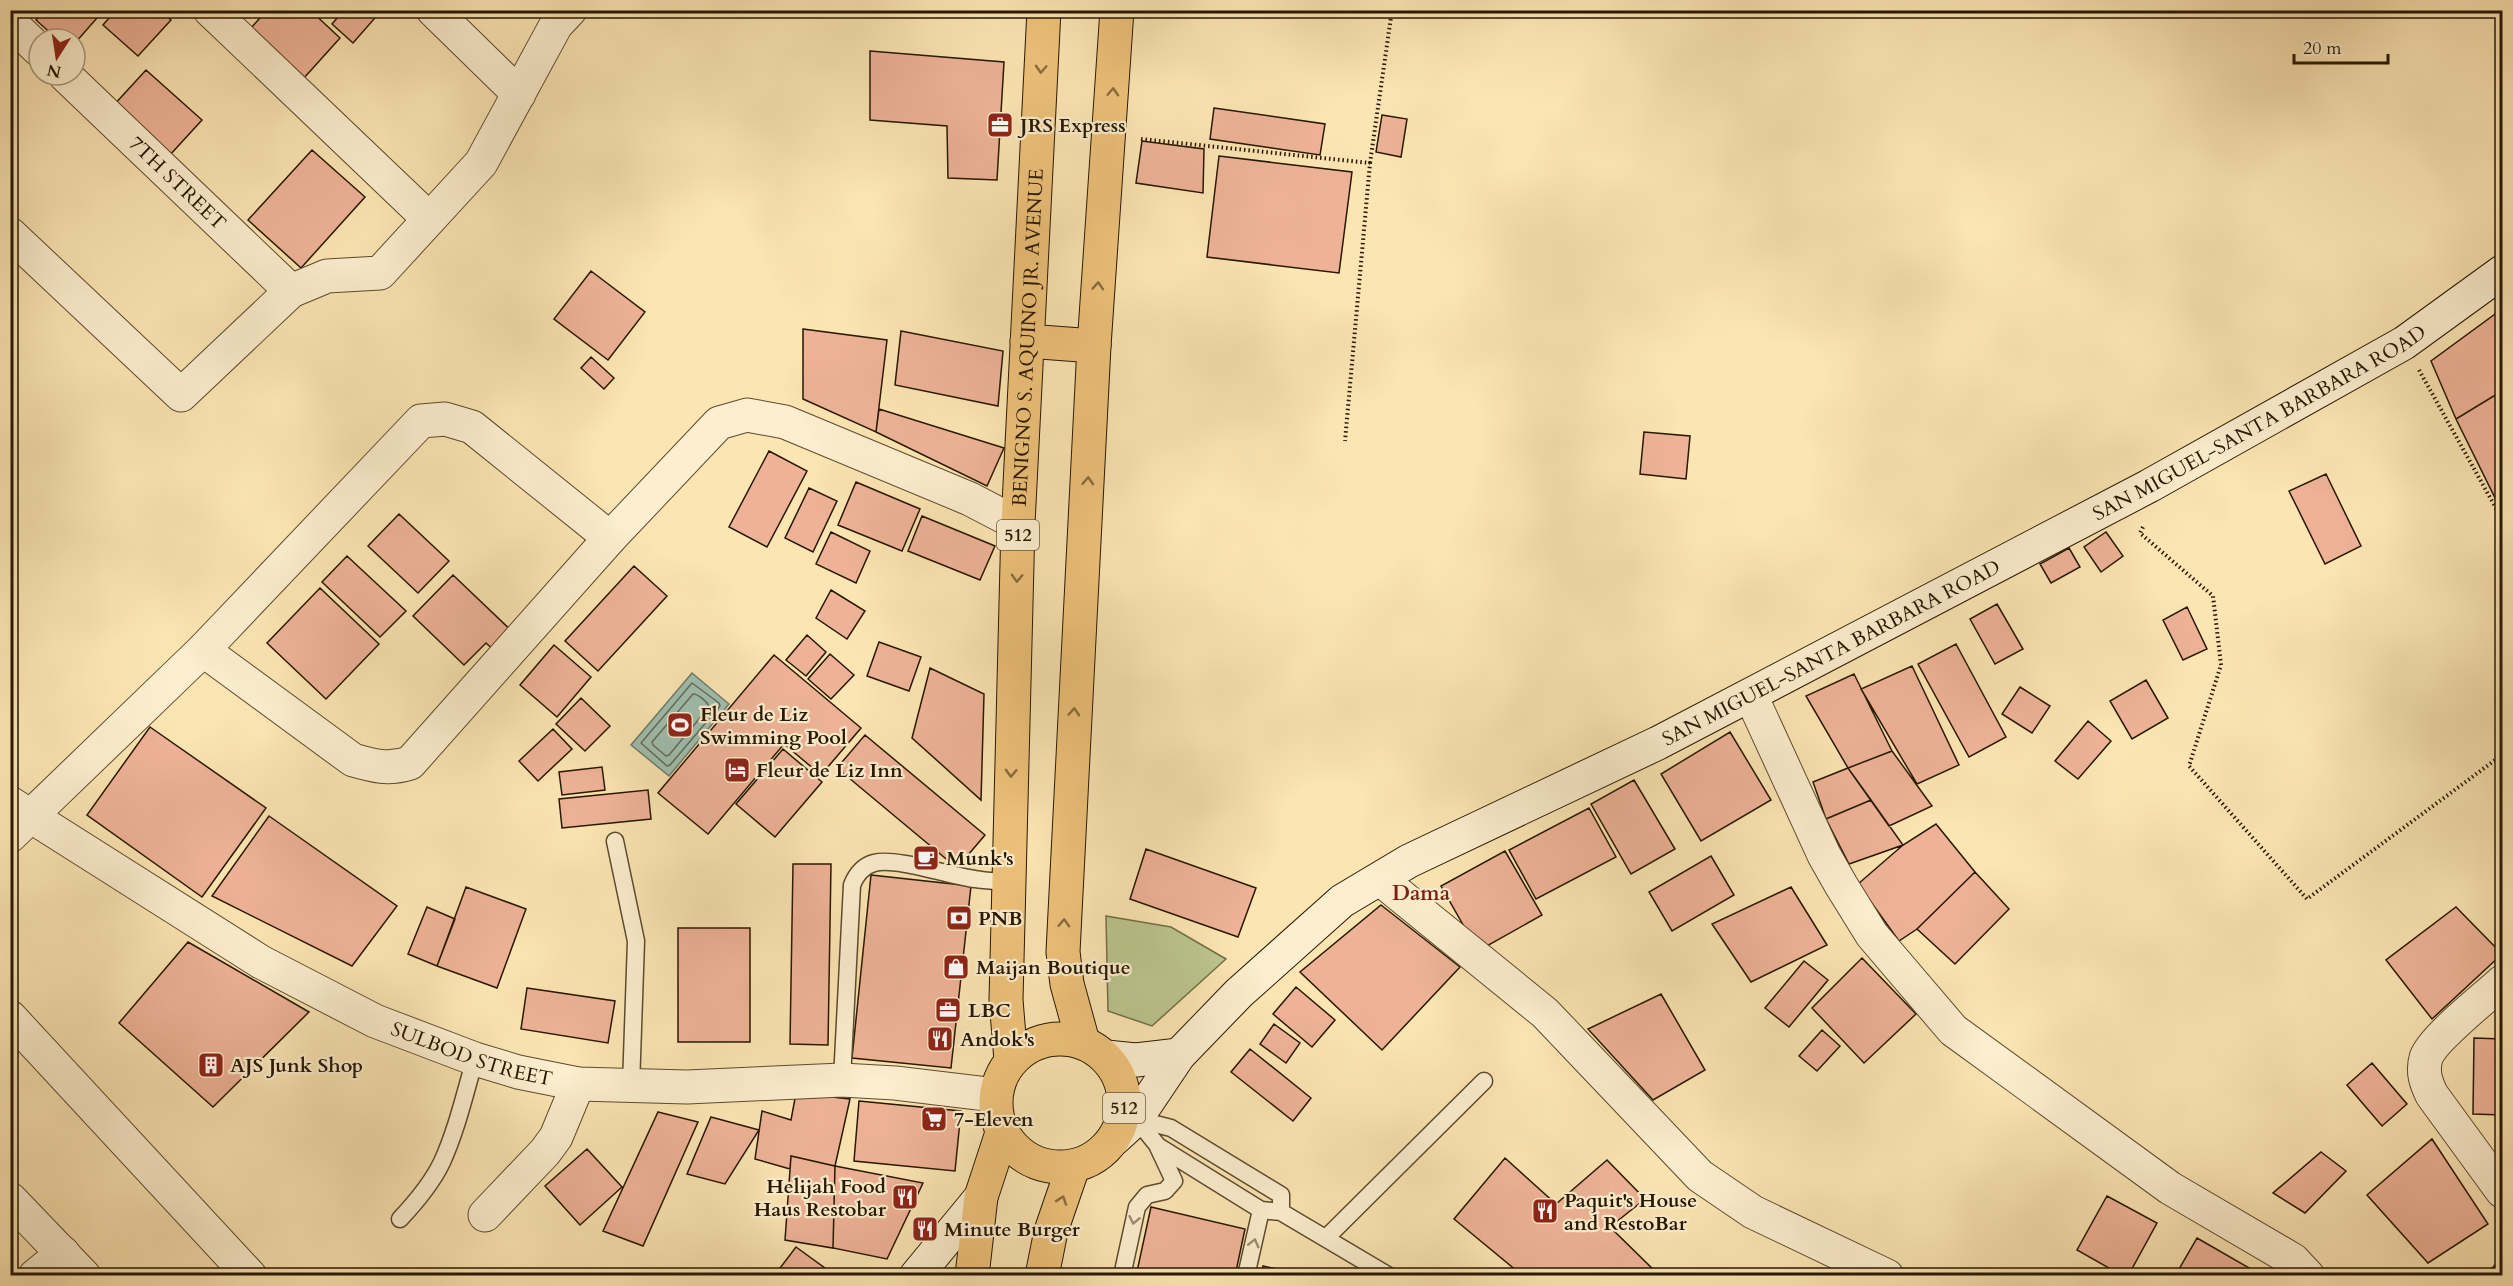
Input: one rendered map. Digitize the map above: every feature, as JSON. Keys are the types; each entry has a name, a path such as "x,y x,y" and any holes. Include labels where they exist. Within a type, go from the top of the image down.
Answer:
{"main road":[{"name":"BENIGNO S. AQUINO JR. AVENUE","path":"1011,1060 1006,999 1018,524 1044,10"},
{"name":"512","path":"1074,1167 1103,1152 1125,1129 1123,1119 1125,1097 1119,1076 1095,1050 1067,984 1063,952 1094,346 1118,10"},
{"path":"1027,341 1094,346"},
{"path":"1042,1275 1051,1231 1074,1167 1052,1167 1032,1161 1014,1149 1002,1132 996,1114 995,1095 1001,1076 1011,1060 1032,1044 1058,1038 1095,1050"},
{"path":"972,1275 981,1197 1002,1132"}],"street":[{"path":"210,10 429,219"},
{"path":"433,10 519,94"},
{"path":"10,234 181,395 291,291 327,276 380,273 481,163 556,25 570,10"},
{"path":"10,22 27,38"},
{"name":"7TH STREET","path":"78,87 291,291"},
{"name":"SAN MIGUEL-SANTA BARBARA ROAD","path":"1125,1129 1179,1055 1239,993 1342,901 1409,861 1659,743 2149,486 2404,343 2502,272"},
{"path":"203,650 353,760 377,767 395,767 410,762 610,538 719,423 747,415 785,422 970,499 1018,524"},
{"path":"18,818 203,650 421,421 445,419 472,427 610,538"},
{"path":"1750,696 1824,855 1841,885 1872,935 1953,1030 2170,1188 2293,1260 2308,1275"},
{"name":"SULBOD STREET","path":"18,818 261,962 375,1021 475,1059 528,1074 578,1084 687,1087 842,1080 895,1083 995,1095"},
{"path":"1380,879 1545,1013 1700,1176 1753,1212 1887,1275"},
{"path":"2502,982 2438,1041 2426,1058 2424,1068 2425,1081 2432,1095 2502,1191"},
{"path":"10,1017 250,1275"},
{"path":"1095,1050 1136,1060 1179,1055"},
{"path":"485,1215 545,1152 556,1137 578,1084"},
{"path":"916,1275 981,1197"},
{"path":"10,1199 73,1264 35,1275"}],"lane":[{"path":"615,841 636,941 631,1086"},
{"path":"842,1080 852,885 856,875 875,863 889,863 975,879 1008,882"},
{"path":"400,1219 421,1196 441,1164 456,1124 475,1059"},
{"path":"1326,1238 1484,1081"},
{"path":"1125,1129 1171,1128 1281,1195 1281,1212"},
{"path":"1125,1129 1158,1146 1262,1210 1281,1212 1389,1275"},
{"path":"1122,1275 1137,1208 1147,1195 1165,1191 1174,1180 1158,1146"},
{"path":"1246,1275 1262,1210"}],"path":[{"path":"1345,441 1370,163 1392,10"},
{"path":"1110,136 1370,163"},
{"path":"2404,343 2502,519"},
{"path":"2149,486 2157,504 2140,533 2213,596 2221,664 2188,766 2307,899 2502,755"}],"green space":[{"path":"1106,916 1171,927 1226,959 1152,1026 1108,1011"}],"water":[{"name":"Fleur de Liz Swimming Pool","path":"692,673 729,704 669,776 631,745"}],"building":[{"path":"44,10 104,10 87,29 87,27 44,27 36,20"},
{"path":"116,10 160,10 171,20 138,56 103,25"},
{"path":"267,10 310,10 340,38 304,78 250,29"},
{"path":"344,10 381,11 353,43 332,24"},
{"path":"870,51 1004,62 997,180 948,178 947,126 870,120"},
{"path":"146,70 202,120 169,156 113,106"},
{"path":"1214,108 1325,124 1320,155 1210,139"},
{"path":"1382,115 1407,119 1401,157 1376,152"},
{"path":"1142,141 1204,149 1203,193 1136,183"},
{"path":"312,150 365,197 301,268 248,220"},
{"path":"1219,156 1352,172 1339,273 1207,257"},
{"path":"591,271 645,312 608,360 554,319"},
{"path":"2502,309 2502,391 2456,419 2431,361"},
{"path":"803,329 887,340 876,432 803,399"},
{"path":"901,331 1003,351 998,406 895,385"},
{"path":"591,357 614,378 604,389 581,368"},
{"path":"2502,391 2502,512 2456,419"},
{"path":"879,409 1004,448 987,486 876,432"},
{"path":"1644,432 1690,436 1686,479 1640,474"},
{"path":"769,451 807,471 767,547 729,527"},
{"path":"2326,474 2361,546 2325,564 2289,491"},
{"path":"856,482 920,509 902,551 838,525"},
{"path":"809,488 837,501 813,552 785,538"},
{"path":"399,514 449,561 418,593 368,546"},
{"path":"922,516 995,546 980,580 908,551"},
{"path":"831,532 870,551 856,583 816,564"},
{"path":"2106,532 2123,556 2101,572 2084,547"},
{"path":"2069,548 2080,567 2051,583 2040,564"},
{"path":"347,556 406,611 380,637 322,582"},
{"path":"634,566 667,596 598,671 565,641"},
{"path":"453,575 518,637 500,656 486,643 464,665 413,616"},
{"path":"320,588 379,644 326,699 267,643"},
{"path":"831,590 865,611 847,639 816,618"},
{"path":"1997,604 2023,649 1995,664 1970,619"},
{"path":"2187,607 2207,649 2183,660 2163,620"},
{"path":"807,635 826,652 806,676 786,660"},
{"path":"879,642 921,657 909,691 867,676"},
{"path":"1956,644 2006,737 1969,757 1918,664"},
{"path":"554,645 591,677 557,717 520,685"},
{"path":"830,654 854,675 831,699 808,679"},
{"name":"Fleur de Liz Inn","path":"774,655 861,728 821,775 784,744 708,834 658,793"},
{"path":"1912,666 1959,765 1917,784 1861,689"},
{"path":"930,668 984,694 981,800 912,738"},
{"path":"1854,674 1892,751 1848,768 1806,696"},
{"path":"2146,680 2168,718 2132,739 2110,701"},
{"path":"2020,687 2050,706 2032,733 2002,714"},
{"path":"581,698 610,726 585,751 556,724"},
{"path":"2088,721 2111,741 2078,779 2055,761"},
{"path":"150,727 266,808 202,897 87,815"},
{"path":"553,729 572,749 538,781 519,761"},
{"path":"1730,732 1771,800 1701,841 1661,774"},
{"path":"865,735 985,835 957,868 837,768"},
{"path":"783,749 822,782 775,837 736,804"},
{"path":"1892,751 1932,806 1889,826 1848,768"},
{"path":"602,767 605,790 562,795 559,772"},
{"path":"1848,768 1871,800 1826,819 1813,782"},
{"path":"1634,780 1675,849 1631,874 1591,804"},
{"path":"648,790 651,819 562,828 559,799"},
{"path":"1871,800 1903,845 1849,864 1826,819"},
{"path":"1589,808 1616,857 1536,899 1509,850"},
{"path":"269,816 397,906 352,966 212,896"},
{"path":"1936,824 1975,872 1917,929 1899,941 1858,884 1903,845"},
{"path":"1146,849 1256,888 1238,937 1130,899"},
{"path":"1505,851 1542,915 1478,951 1441,886"},
{"path":"1711,856 1734,895 1672,931 1649,892"},
{"path":"793,864 831,864 828,1045 790,1044"},
{"path":"1975,872 2009,909 1955,964 1917,929"},
{"path":"871,875 971,886 951,1068 852,1058"},
{"path":"466,887 526,909 497,988 437,966"},
{"path":"1791,887 1827,945 1751,982 1712,924"},
{"path":"1381,905 1460,967 1382,1050 1300,972"},
{"path":"427,907 455,919 437,966 408,954"},
{"path":"2456,907 2502,954 2432,1019 2386,960"},
{"path":"678,928 750,928 750,1042 678,1042"},
{"name":"AJS Junk Shop","path":"188,942 309,1012 213,1107 119,1023"},
{"path":"1862,958 1916,1014 1864,1063 1812,1008"},
{"path":"1804,961 1828,980 1789,1027 1765,1008"},
{"path":"1296,987 1335,1020 1312,1047 1273,1014"},
{"path":"527,988 615,1001 608,1043 521,1029"},
{"path":"1661,994 1705,1070 1653,1100 1588,1029"},
{"path":"1274,1024 1300,1043 1286,1063 1260,1044"},
{"path":"1822,1030 1840,1046 1817,1071 1799,1056"},
{"path":"2474,1038 2502,1039 2502,1115 2473,1114"},
{"path":"1250,1049 1311,1098 1293,1121 1231,1072"},
{"path":"2372,1063 2407,1104 2382,1126 2347,1085"},
{"path":"796,1093 850,1099 835,1166 791,1156 790,1169 755,1159 762,1111 791,1120"},
{"path":"859,1101 961,1111 955,1171 854,1161"},
{"path":"658,1112 698,1122 643,1246 603,1231"},
{"path":"711,1117 759,1130 725,1184 687,1174"},
{"path":"2432,1139 2488,1224 2428,1263 2367,1195"},
{"path":"587,1149 622,1187 580,1225 545,1186"},
{"path":"2321,1152 2346,1171 2305,1213 2273,1193"},
{"path":"791,1156 835,1166 833,1248 785,1240"},
{"name":"Paquit's House and RestoBar","path":"1505,1158 1556,1204 1607,1160 1645,1199 1610,1227 1660,1276 1523,1276 1454,1219"},
{"path":"835,1166 923,1183 887,1259 833,1248"},
{"path":"2107,1196 2157,1223 2128,1276 2123,1276 2077,1250"},
{"path":"1151,1207 1245,1229 1235,1276 1136,1276"},
{"path":"2197,1238 2263,1276 2175,1276"},
{"path":"796,1247 836,1276 774,1276"},
{"path":"2502,1256 2502,1276 2486,1276"},
{"path":"1263,1266 1310,1276 1261,1276"}],"place":[{"name":"JRS Express","path":"1000,125"},
{"name":"Fleur de Liz Swimming Pool","path":"680,725"},
{"name":"Fleur de Liz Inn","path":"737,770"},
{"name":"Munk's","path":"926,858"},
{"name":"PNB","path":"959,918"},
{"name":"Maijan Boutique","path":"956,967"},
{"name":"LBC","path":"948,1010"},
{"name":"Andok's","path":"940,1039"},
{"name":"AJS Junk Shop","path":"211,1065"},
{"name":"7-Eleven","path":"934,1119"},
{"name":"Helijah Food Haus Restobar","path":"905,1197"},
{"name":"Paquit's House and RestoBar","path":"1545,1211"},
{"name":"Minute Burger","path":"925,1229"}],"district":[{"name":"Dama","path":"1421,893"}]}
